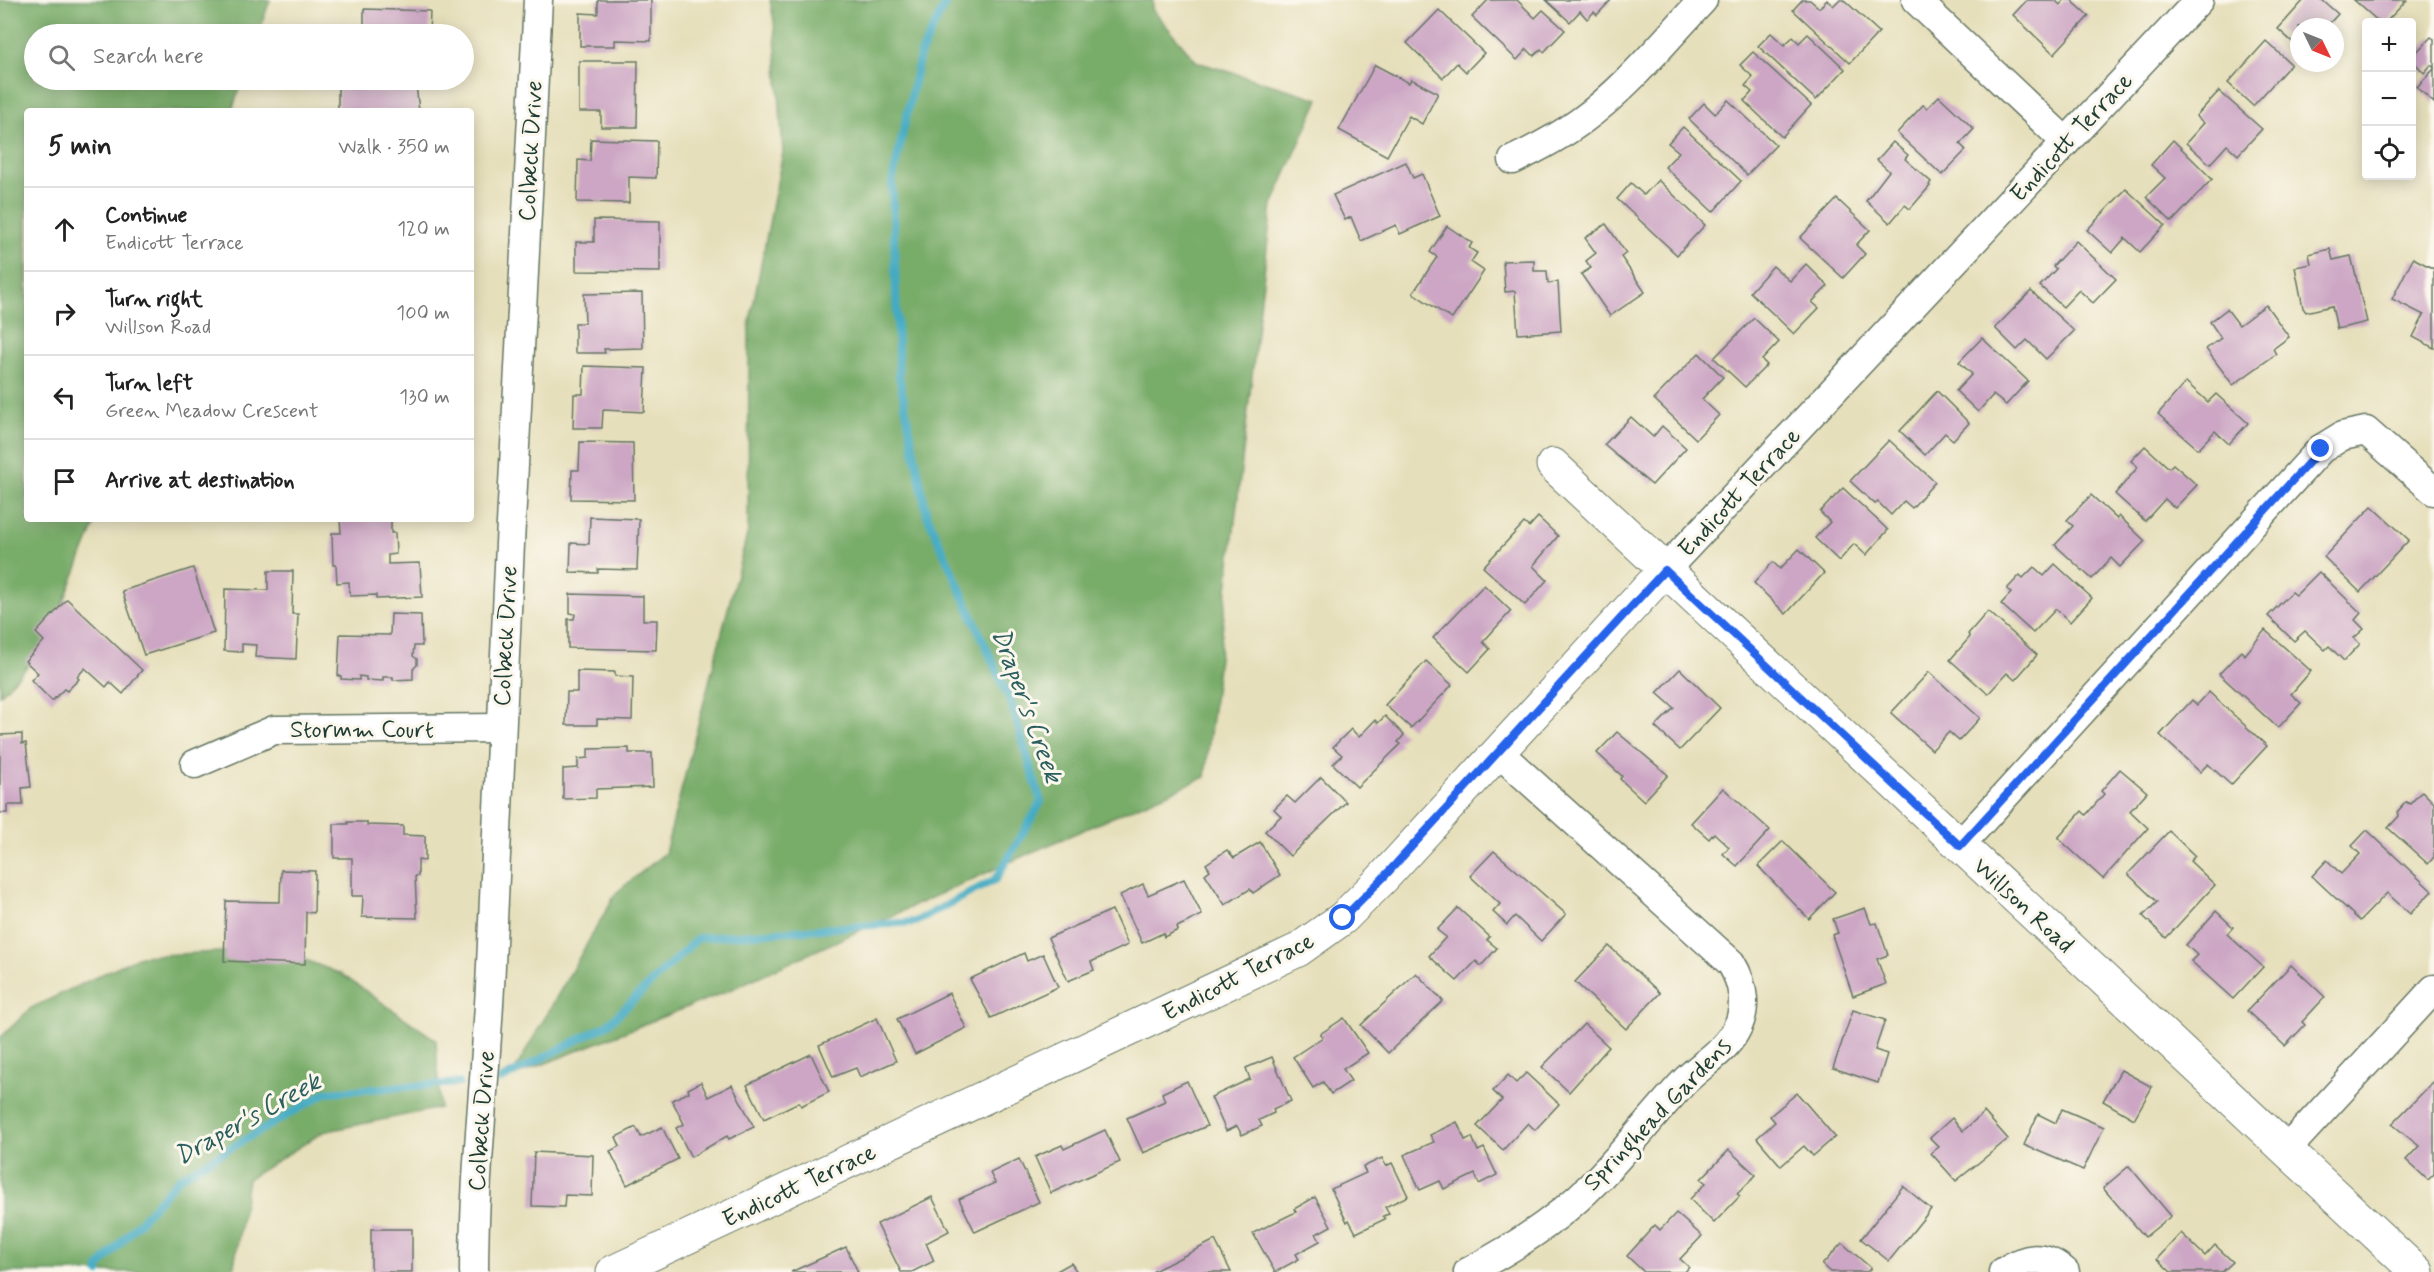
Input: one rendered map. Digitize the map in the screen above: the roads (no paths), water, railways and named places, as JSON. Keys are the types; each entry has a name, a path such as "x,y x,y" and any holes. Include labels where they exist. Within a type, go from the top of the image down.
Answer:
{"street":[{"name":"Colbeck Drive","path":"474,1272 477,1156 490,992 538,0"},
{"path":"1513,160 1545,145 1582,120 1624,84 1703,0"},
{"path":"1916,0 2066,142"},
{"name":"Endicott Terrace","path":"613,1272 1298,950 1351,910 1665,570 2199,0"},
{"path":"1960,846 2321,449 2342,436 2366,431 2434,491"},
{"name":"Willson Road","path":"1553,465 2417,1272"},
{"name":"Stormm Court","path":"195,764 274,730 501,728"},
{"name":"Springhead Gardens","path":"1467,1272 1501,1255 1550,1222 1594,1183 1683,1083 1729,1041 1740,1022 1743,1002 1741,981 1731,963 1498,752"},
{"path":"2287,1149 2434,989"},
{"path":"2003,1272 2025,1260 2040,1259 2058,1266 2065,1272"}],"waterway":[{"name":"Draper's Creek","path":"500,1080 607,1025 698,938 915,922 996,879 1041,802 1011,703 927,515 899,376 892,182 920,55 947,0"},
{"name":"Draper's Creek","path":"99,1272 99,1267 179,1178 327,1092 459,1083"}]}
